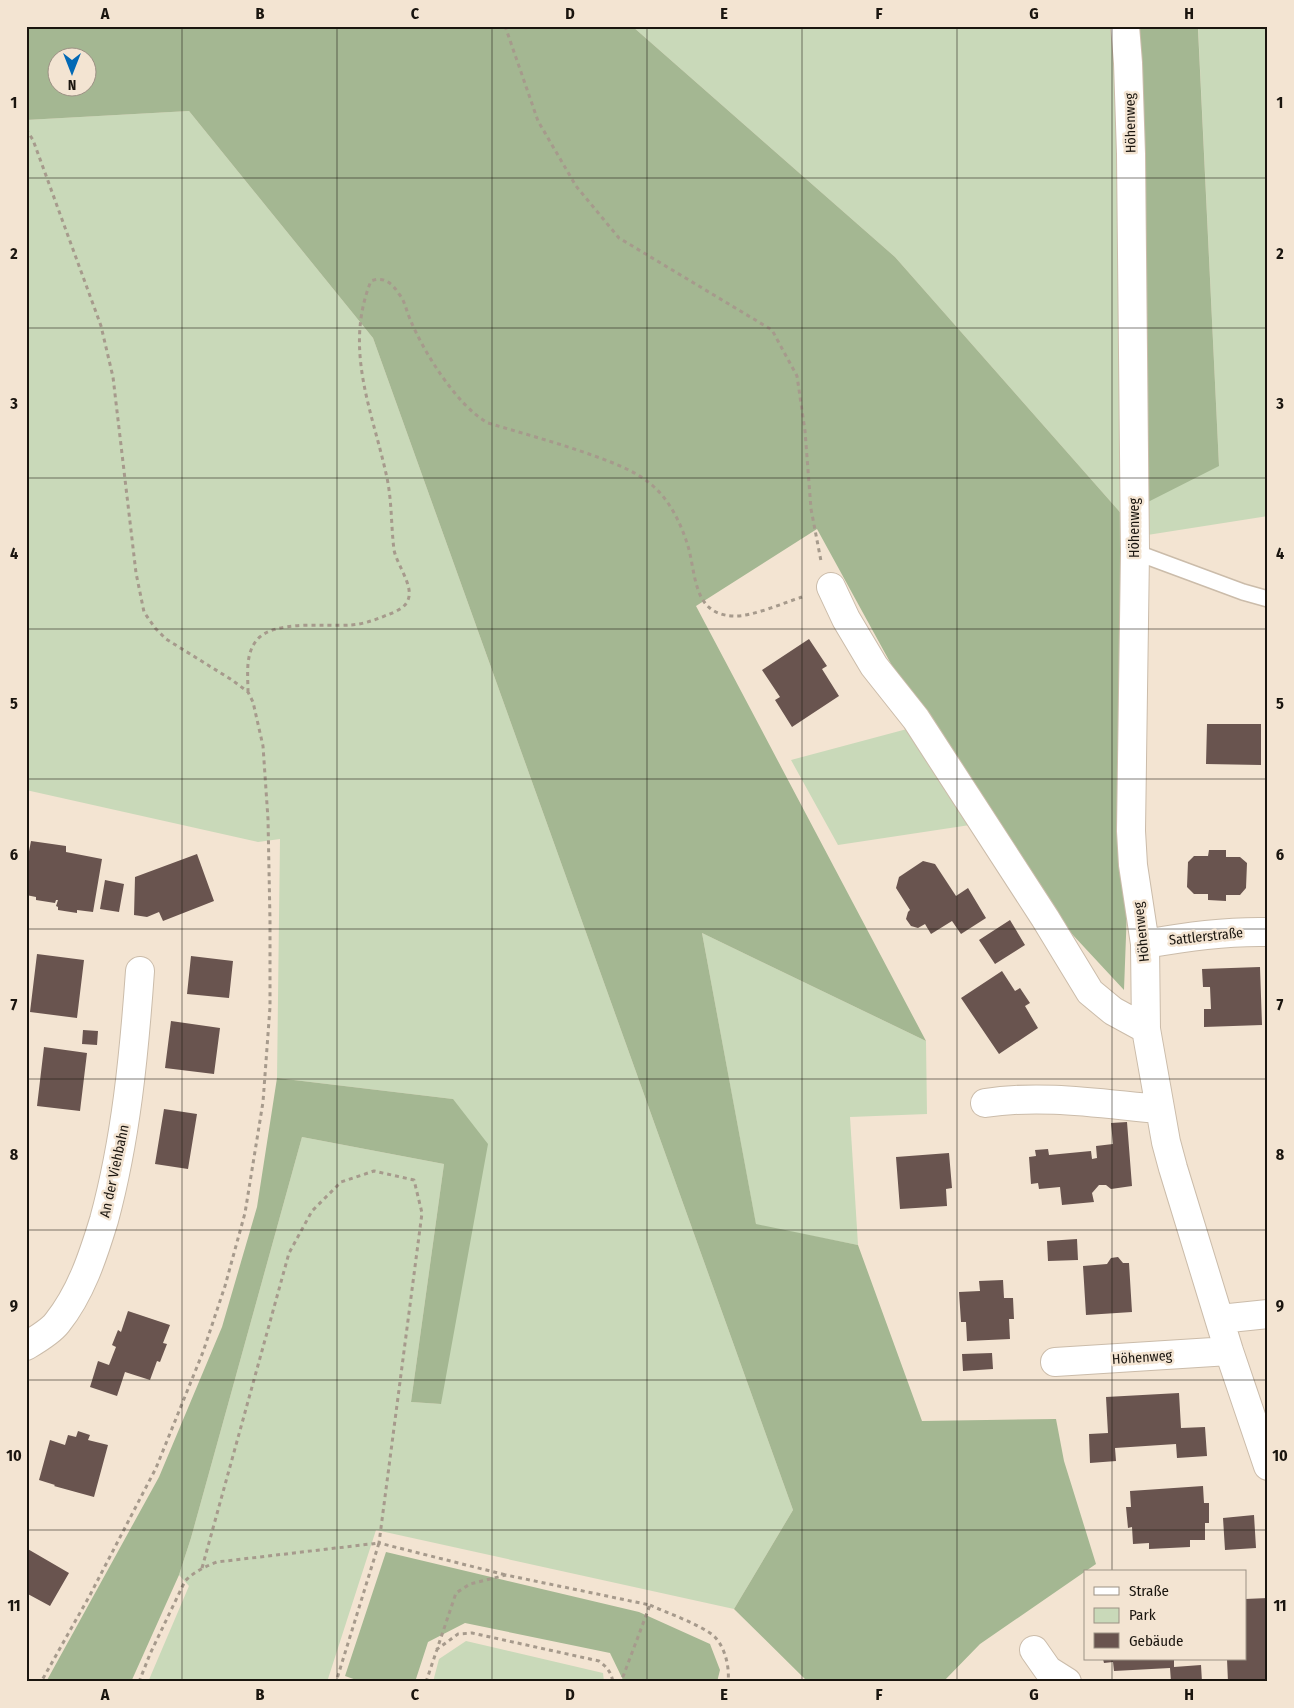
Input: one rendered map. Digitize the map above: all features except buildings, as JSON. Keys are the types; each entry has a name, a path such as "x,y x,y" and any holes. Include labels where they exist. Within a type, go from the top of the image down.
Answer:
{"street":[{"name":"Höhenweg","path":"1125,26 1131,154 1135,552 1131,831 1133,865 1145,944 1146,1028 1160,1109 1173,1168 1229,1351 1268,1466"},
{"path":"830,587 869,659 916,719 1045,918 1090,992 1113,1011 1146,1028"},
{"name":"Sattlerstraße","path":"1145,944 1188,936 1268,932"},
{"name":"An der Viehbahn","path":"26,1346 56,1324 78,1291 95,1252 112,1187 127,1108 136,1031 140,972"},
{"path":"985,1103 1041,1098 1160,1109"},
{"path":"1220,1319 1268,1314"},
{"name":"Höhenweg","path":"1055,1362 1229,1351"},
{"path":"1034,1650 1048,1670 1067,1682"}],"lane":[{"path":"1135,552 1243,592 1268,599"}],"path":[{"path":"41,1682 90,1595 156,1468 203,1352 225,1286 245,1213 263,1102 270,1007 268,810 263,746 255,709 248,692 248,664 253,646 257,639 271,631 306,624 350,625 366,623 399,610 408,601 410,594 409,586 400,569 394,550 391,498 364,390 360,358 360,332 365,301 371,282 376,279 383,279 400,294 424,347 447,382 477,417 488,423 602,459 630,470 652,484 666,498 678,520 687,542 702,599 711,609 732,616 746,615 830,587 819,554 811,509 805,431 797,376 772,330 619,238 576,186 538,122 505,26"},
{"path":"26,129 32,140 82,272 103,335 113,377 136,573 144,612 155,628 166,639 248,692"},
{"path":"202,1568 289,1253 312,1211 341,1182 374,1171 414,1180 422,1213 379,1544 336,1682"},
{"path":"139,1682 185,1581 202,1568 216,1562 379,1544 506,1575 650,1605 711,1633 720,1645 724,1656 729,1672 728,1682"},
{"path":"426,1682 456,1593 470,1584 506,1575"},
{"path":"621,1682 650,1605"},
{"path":"436,1651 458,1634 472,1633 599,1661 606,1666 613,1682"}],"green space":[{"path":"26,26 632,26 895,257 1141,536 1124,990 992,848 817,529 696,606 926,1041 702,933 756,1224 858,1245 922,1421 1056,1419 1064,1461 1096,1564 1084,1570 1084,1572 980,1644 943,1682 808,1682 734,1609 793,1510 373,338 189,111 26,120"},
{"path":"632,26 1119,26 1219,466 1198,26 1268,26 1268,516 1141,536 895,257"},
{"path":"1119,26 1198,26 1219,466 1144,504"},
{"path":"189,111 373,338 793,1510 734,1609 376,1530 327,1682 148,1682 189,1586 179,1575 191,1538 302,1137 444,1164 411,1402 441,1404 453,1099 277,1078 280,839 258,842 26,790 26,120"},
{"path":"907,729 970,825 838,845 791,760"},
{"path":"702,933 926,1041 927,1114 850,1117 858,1245 756,1225"},
{"path":"277,1078 453,1099 488,1144 441,1404 411,1402 444,1164 302,1137 191,1538 179,1575 131,1682 46,1682 159,1477 222,1327 257,1207"},
{"path":"386,1552 639,1612 710,1644 720,1670 717,1682 624,1682 610,1653 465,1623 428,1642 415,1682 362,1682 345,1676"},
{"path":"466,1641 603,1673 604,1682 433,1682 439,1659"}]}
